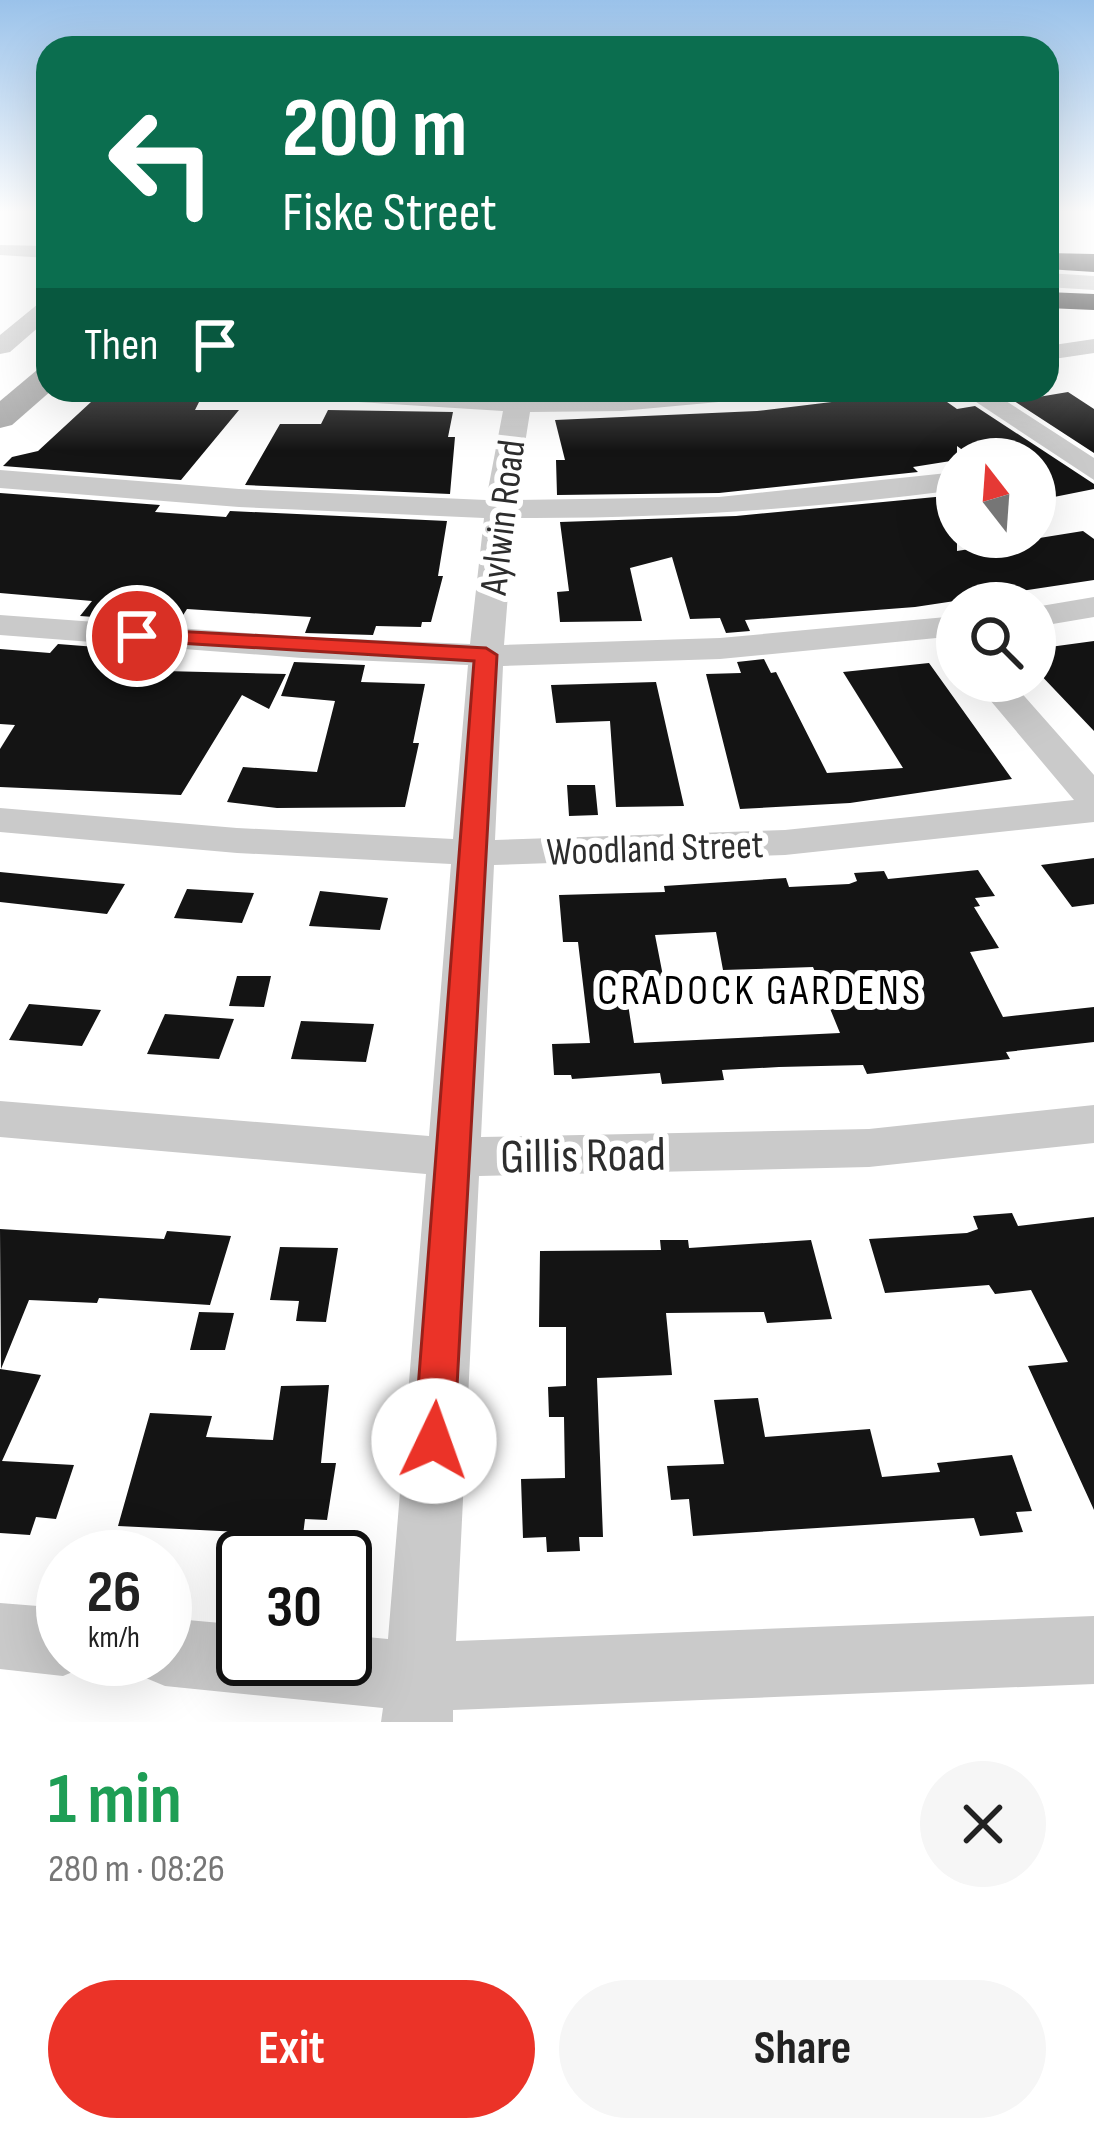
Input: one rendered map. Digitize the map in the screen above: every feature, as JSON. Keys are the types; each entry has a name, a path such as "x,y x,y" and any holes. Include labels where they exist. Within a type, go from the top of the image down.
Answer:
{"main road":[{"path":"0,418 36,387"}],"street":[{"path":"2,347 12,325"},
{"path":"1059,351 1094,346"},
{"name":"Aylwin Road","path":"418,1700 486,655 516,402"},
{"path":"989,402 1087,467"},
{"path":"1056,468 1087,467"},
{"path":"0,479 239,500 651,511 936,484"},
{"path":"1056,613 1094,607"},
{"path":"0,625 299,648 486,655 808,644 936,633"},
{"path":"1010,702 1094,799"},
{"name":"Woodland Street","path":"0,820 194,838 475,852 884,836 1094,810"},
{"name":"Gillis Road","path":"0,1119 451,1156 869,1148 1094,1124"},
{"path":"0,1636 36,1639"},
{"path":"192,1657 418,1700 1094,1650"}],"building":[{"path":"1059,293 1094,294 1094,310 1059,309"},
{"path":"1068,392 1094,409 1094,453 1016,402 1059,402 1059,394"},
{"path":"91,402 199,402 195,410 239,410 181,480 3,466 12,457 38,451"},
{"path":"831,402 947,402 957,409 975,406 1024,438 936,438 936,463 913,467 918,472 719,493 557,495 556,460 565,460 555,420 757,411"},
{"path":"328,410 453,412 448,437 455,437 450,494 245,485 280,424 321,424"},
{"path":"1056,459 1094,484 1094,489 1056,497"},
{"path":"0,493 160,505 155,512 226,517 230,511 447,521 438,576 443,576 431,622 422,622 421,627 376,626 373,635 305,633 311,617 187,609 178,623 80,616 92,601 0,593"},
{"path":"936,497 936,558 1056,558 1056,535 1083,531 1094,539 1094,580 1056,586 1056,582 936,582 936,604 745,620 750,631 726,633 720,618 690,619 672,557 630,568 642,621 560,622 557,592 569,591 560,522 736,516"},
{"path":"1094,641 1094,731 1056,691 1056,646"},
{"path":"58,644 160,652 153,662 164,671 286,674 269,709 242,695 181,795 0,787 0,749 15,725 0,724 0,649 50,653"},
{"path":"764,659 771,673 776,672 827,773 903,768 843,672 929,663 936,673 936,702 957,702 1012,779 850,803 740,809 706,674 741,673 737,662"},
{"path":"294,662 365,665 361,682 425,684 405,807 277,808 227,802 243,767 317,772 335,701 281,696"},
{"path":"656,682 684,806 616,807 610,721 556,723 551,685"},
{"path":"567,785 595,785 598,815 569,816"},
{"path":"1094,858 1094,904 1072,907 1041,865"},
{"path":"978,870 995,896 975,898 980,906 974,907 999,948 970,952 1003,1017 1094,1007 1094,1042 1006,1052 1010,1059 867,1074 863,1065 779,1067 722,1070 724,1080 662,1084 660,1073 572,1079 571,1075 554,1075 552,1044 590,1043 578,942 563,942 559,895 665,892 664,886 786,878 789,887 849,884 857,881 854,873 884,871 888,879","holes":["716,932 723,970 813,967 840,1033 634,1043 624,978 663,976 655,935"]},
{"path":"0,872 125,884 107,914 0,902"},
{"path":"187,889 254,893 242,923 174,918"},
{"path":"320,891 388,898 380,930 309,926"},
{"path":"237,976 271,976 264,1007 229,1006"},
{"path":"29,1004 101,1010 82,1046 9,1040"},
{"path":"165,1014 234,1019 219,1059 147,1054"},
{"path":"301,1021 374,1024 366,1062 291,1059"},
{"path":"1012,1213 1018,1226 1094,1217 1094,1510 1028,1366 1068,1362 1031,1290 995,1294 989,1285 885,1293 869,1239 967,1233 978,1229 973,1216"},
{"path":"0,1229 164,1239 167,1231 231,1236 210,1305 99,1298 97,1303 29,1300 1,1369"},
{"path":"660,1240 688,1240 689,1248 811,1240 832,1319 767,1323 764,1312 666,1313 672,1375 597,1378 603,1537 579,1537 580,1551 547,1552 546,1537 523,1538 521,1479 565,1478 564,1417 549,1417 548,1387 566,1386 566,1327 539,1327 540,1251 661,1250"},
{"path":"280,1247 338,1248 326,1322 296,1321 299,1301 270,1300"},
{"path":"199,1312 234,1313 225,1350 190,1350"},
{"path":"0,1369 41,1375 2,1461 74,1465 56,1519 36,1517 30,1535 0,1533"},
{"path":"329,1385 321,1463 336,1463 327,1520 305,1519 304,1530 118,1526 150,1413 212,1416 206,1437 273,1440 281,1386"},
{"path":"758,1398 765,1437 870,1429 882,1477 940,1472 937,1463 1012,1455 1032,1511 1016,1512 1023,1532 980,1536 974,1518 693,1536 689,1499 671,1500 667,1466 724,1464 714,1400"}],"district":[{"name":"CRADOCK GARDENS","path":"760,989"}],"route":[{"path":"137,636 486,655 434,1441"}]}
